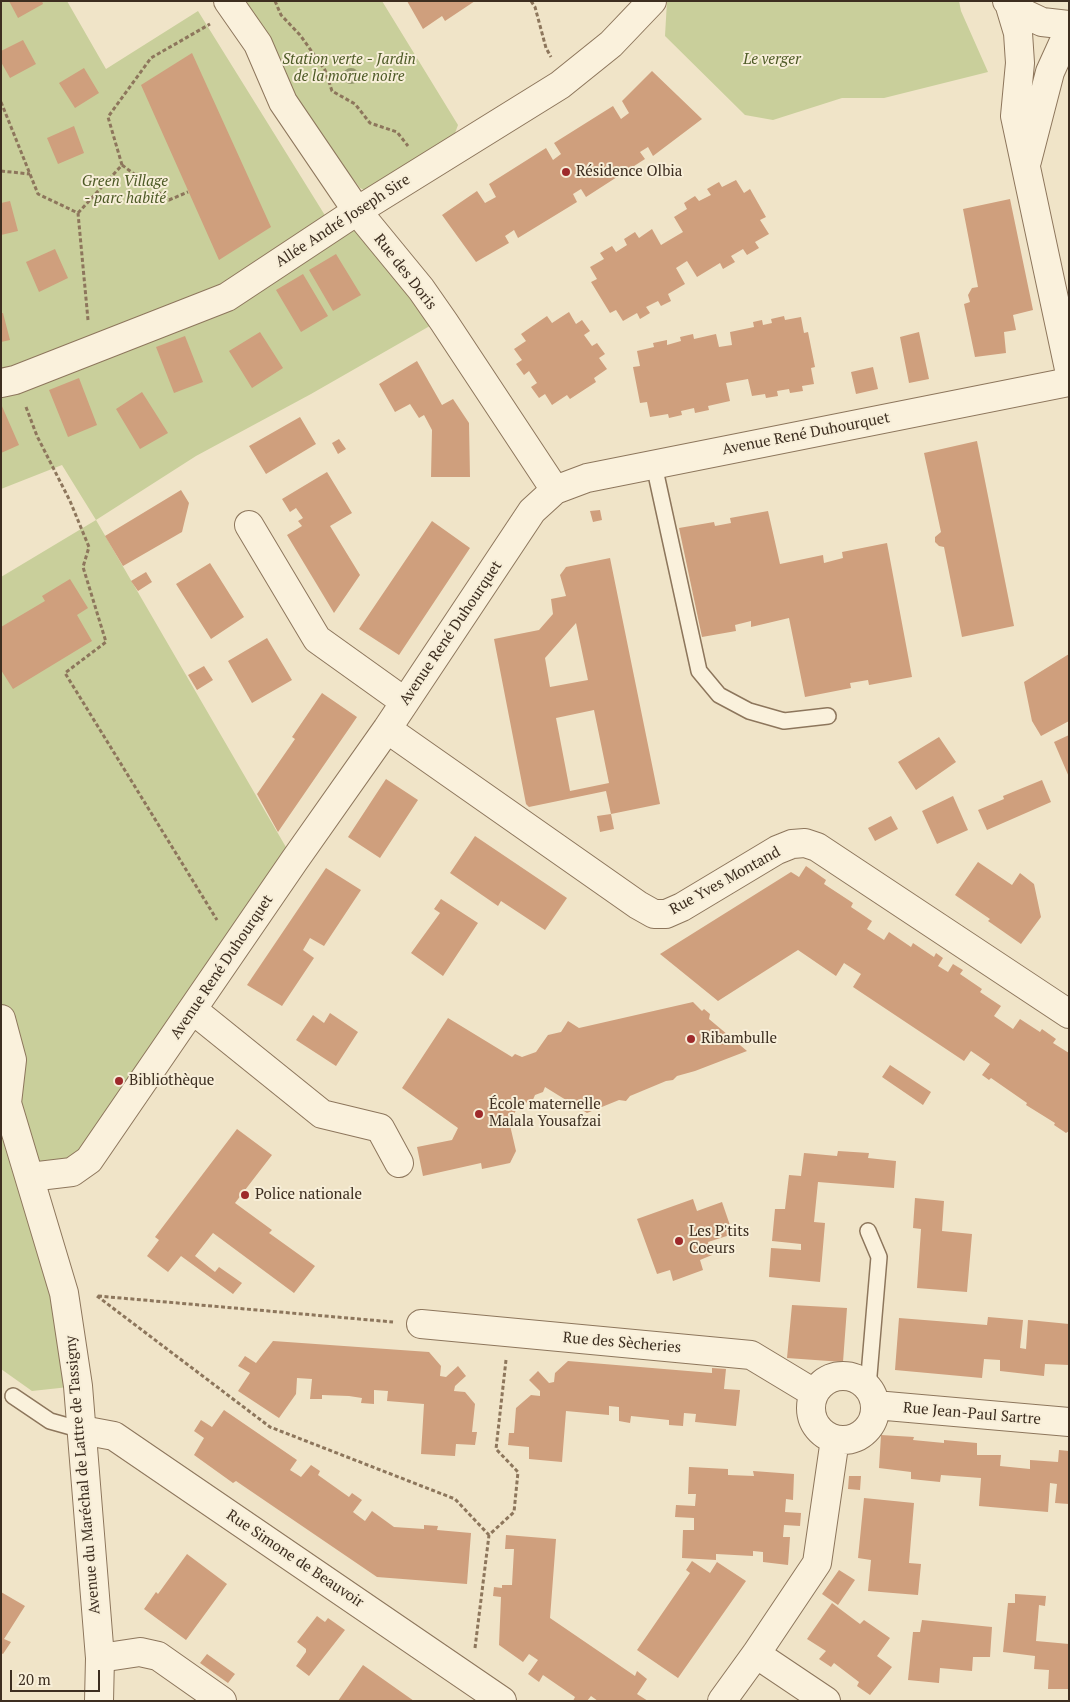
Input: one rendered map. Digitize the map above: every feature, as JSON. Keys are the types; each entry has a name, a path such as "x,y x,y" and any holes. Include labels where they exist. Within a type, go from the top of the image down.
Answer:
{"street":[{"name":"Allée André Joseph Sire","path":"8,381 227,297 357,211 565,81 610,44 652,1"},
{"path":"1008,2 1021,12 1042,22 1069,24"},
{"path":"1008,2 1018,34 1020,63 1015,116 1069,369"},
{"name":"Rue des Doris","path":"231,6 258,44 283,102 357,211 421,289 555,490"},
{"path":"1026,164 1050,72 1065,39 1069,36"},
{"name":"Avenue René Duhourquet","path":"30,1177 72,1172 89,1160 387,729 532,511 555,490 587,478 1069,382"},
{"path":"249,525 317,639 405,702"},
{"name":"Rue Yves Montand","path":"387,729 654,914 666,914 682,907 777,850 792,844 805,843 817,847 1069,1014"},
{"path":"193,1010 322,1114 380,1128 399,1163"},
{"name":"Avenue du Maréchal de Lattre de Tassigny","path":"1,1019 12,1060 7,1104 64,1293 78,1386 100,1658 99,1701"},
{"name":"Rue des Sècheries","path":"421,1324 751,1356 814,1393"},
{"path":"850,1376 860,1380 872,1396 875,1415 871,1425 855,1438 835,1440 826,1436 813,1421 810,1412 814,1393 829,1378 850,1376"},
{"name":"Rue Jean-Paul Sartre","path":"872,1396 1069,1422"},
{"name":"Rue Simone de Beauvoir","path":"82,1430 114,1436 502,1701"},
{"path":"722,1701 817,1563 835,1440"},
{"path":"100,1658 140,1652 158,1656 222,1701"},
{"path":"756,1654 826,1701"}],"lane":[{"path":"654,465 699,671 719,695 749,711 784,721 828,716"},
{"path":"868,1231 879,1258 872,1396"},
{"path":"13,1396 50,1421 82,1430"}],"path":[{"path":"275,1 281,15 300,35 325,70 332,91 355,104 370,123 397,132 425,169"},
{"path":"531,1 546,48 565,81"},
{"path":"188,192 169,200 122,165 108,117 151,58 231,6"},
{"path":"1,102 38,194 78,213"},
{"path":"92,350 78,213 122,165"},
{"path":"1,171 30,174"},
{"path":"8,381 70,501 89,547 84,567 106,642 65,673 235,948"},
{"path":"64,1293 421,1324"},
{"path":"97,1296 270,1427 455,1498 489,1535"},
{"path":"472,1679 489,1535 514,1512 518,1472 496,1449 509,1332"}],"green space":[{"name":"Green Village - parc habité","path":"1,1 67,1 106,69 198,11 326,217 221,284 129,324 1,372"},
{"name":"Station verte - Jardin de la morue noire","path":"243,1 382,1 458,125 451,144 373,194 360,188 292,99"},
{"name":"Le verger","path":"667,1 959,1 961,11 988,72 884,98 842,98 773,120 745,115 665,36"},
{"path":"358,224 435,323 311,394 196,456 96,520 62,465 1,489 1,390"},
{"path":"96,520 294,861 89,1160 30,1177 78,1386 32,1391 1,1369 1,577"}],"building":[{"path":"9,1 42,1 43,4 18,18"},
{"path":"407,1 475,1 445,21 442,16 423,29"},
{"path":"23,40 36,64 10,78 1,62 1,51"},
{"path":"192,53 271,227 219,260 141,85"},
{"path":"84,68 99,93 75,108 59,83"},
{"name":"Résidence Olbia","path":"652,71 702,119 653,156 648,147 640,152 645,159 586,197 581,189 573,194 577,202 518,238 514,230 505,236 509,243 476,262 442,215 477,191 485,203 496,197 489,184 546,148 553,160 561,154 554,143 613,106 621,119 629,113 622,101"},
{"path":"74,126 84,153 58,164 47,138"},
{"path":"736,180 744,193 750,189 766,217 760,220 769,234 755,242 759,248 747,255 743,249 731,256 735,262 723,269 720,263 697,277 687,261 676,268 685,284 668,294 671,301 661,306 658,301 646,307 650,313 640,319 637,313 623,321 616,310 610,313 591,282 597,279 590,267 604,259 600,253 612,246 616,252 627,245 624,239 635,232 639,238 652,229 661,245 683,232 674,217 687,209 684,203 695,196 699,201 711,195 707,189 719,182 722,187"},
{"path":"1010,199 1033,310 1013,315 1016,330 1004,332 1006,353 975,357 964,304 970,302 968,295 972,288 978,287 963,209"},
{"path":"10,201 18,231 1,235 1,203"},
{"path":"55,249 68,278 39,292 26,262"},
{"path":"336,254 361,295 333,311 309,270"},
{"path":"303,274 328,316 301,332 276,290"},
{"path":"569,312 576,324 582,320 590,331 584,335 592,346 597,343 605,354 599,358 607,369 594,378 596,382 570,399 567,395 552,405 545,394 539,398 531,387 537,383 529,371 524,375 516,364 522,360 514,349 526,341 521,334 547,316 552,323"},
{"path":"1,313 3,313 10,340 1,342"},
{"path":"784,316 785,320 801,317 804,333 808,332 815,367 811,368 814,384 802,386 803,391 790,393 789,389 777,391 778,396 766,398 765,394 752,396 748,379 726,383 730,401 708,406 709,410 695,413 694,408 681,411 682,415 669,418 668,414 650,417 647,402 640,403 633,367 640,366 637,351 654,347 653,343 667,340 667,345 681,341 680,337 693,334 694,339 716,334 719,347 732,345 730,332 754,327 753,322 762,320 763,325 772,323 771,319"},
{"path":"260,332 283,368 252,388 229,351"},
{"path":"919,332 929,379 909,383 900,337"},
{"path":"185,336 203,382 174,393 156,347"},
{"path":"417,361 442,405 453,399 469,423 470,477 431,477 432,430 424,415 419,418 410,404 395,412 379,384"},
{"path":"873,367 878,389 856,394 851,372"},
{"path":"79,378 97,425 68,437 49,390"},
{"path":"142,392 168,433 140,449 116,409"},
{"path":"1,404 19,445 1,453"},
{"path":"300,417 316,444 266,474 249,446"},
{"path":"339,439 346,449 338,454 332,443"},
{"path":"977,441 1014,626 962,637 944,547 939,546 935,542 935,537 941,532 924,453"},
{"path":"327,472 352,513 330,526 360,575 334,613 287,535 302,526 298,521 303,518 296,508 290,512 282,499"},
{"path":"181,490 189,503 182,532 123,566 105,536"},
{"path":"600,510 602,520 593,522 590,511"},
{"path":"768,511 780,564 823,555 824,563 843,558 842,552 887,543 912,677 869,685 868,680 850,683 851,688 805,697 789,618 751,627 751,621 735,625 736,631 702,637 679,528 714,522 715,526 731,523 730,518"},
{"path":"432,521 470,548 399,655 359,629"},
{"path":"610,558 660,804 611,814 606,791 529,807 526,804 494,639 539,630 553,614 551,599 566,596 560,575 566,567","holes":["576,623 588,680 550,687 545,658","594,710 609,783 570,791 556,718"]},
{"path":"210,563 244,617 211,639 176,584"},
{"path":"146,572 152,582 138,591 131,581"},
{"path":"70,579 88,608 77,615 92,641 13,689 1,670 1,627 45,601 42,596"},
{"path":"267,638 292,680 252,703 228,661"},
{"path":"1069,654 1069,721 1041,736 1032,721 1024,682"},
{"path":"204,666 213,680 197,690 188,675"},
{"path":"322,693 357,717 278,832 257,794 295,739 292,737"},
{"path":"1069,735 1069,777 1054,742"},
{"path":"939,737 956,762 916,790 898,762"},
{"path":"386,779 418,800 380,858 348,837"},
{"path":"1042,780 1051,802 987,830 978,810 1004,799 1003,796"},
{"path":"953,796 968,830 937,844 922,811"},
{"path":"611,814 614,829 600,832 597,816"},
{"path":"891,816 898,829 875,841 868,828"},
{"path":"475,836 567,898 545,930 501,901 498,906 450,873"},
{"path":"978,862 1012,885 1020,873 1034,884 1041,917 1021,944 988,921 990,919 955,895"},
{"path":"806,866 826,880 824,884 853,903 851,907 872,921 867,929 884,940 889,932 911,947 913,943 934,957 936,953 943,958 938,966 948,972 953,964 963,970 960,974 982,989 980,992 1001,1006 994,1016 1013,1029 1020,1019 1040,1032 1042,1029 1056,1039 1053,1043 1069,1053 1069,1131 1066,1133 1054,1125 1055,1123 1026,1105 1027,1103 991,1078 989,1080 982,1075 990,1064 971,1051 964,1061 853,987 861,974 844,963 836,976 798,950 718,1001 660,954 791,872 799,877"},
{"path":"326,868 361,890 324,946 310,938 303,950 314,958 282,1006 247,985"},
{"path":"441,899 478,923 443,976 411,953 440,913 434,909"},
{"path":"693,1002 702,1011 704,1009 710,1014 709,1019 747,1051 677,1076 673,1080 666,1081 630,1096 626,1101 619,1100 587,1113 545,1087 543,1092 535,1095 532,1102 521,1103 509,1121 516,1151 510,1163 482,1169 481,1163 423,1176 417,1147 452,1140 458,1128 402,1088 448,1018 512,1057 515,1054 522,1057 536,1052 548,1035 561,1032 568,1021 579,1028"},
{"path":"330,1013 358,1032 336,1066 296,1040 313,1015 324,1023"},
{"path":"890,1065 931,1092 923,1105 882,1077"},
{"path":"237,1129 272,1155 235,1203 272,1230 269,1233 315,1266 294,1293 213,1233 195,1256 215,1272 219,1267 242,1283 233,1294 181,1256 168,1272 147,1256 159,1240 155,1237"},
{"path":"838,1151 869,1153 868,1158 896,1161 894,1188 818,1182 814,1222 825,1223 820,1282 769,1277 771,1248 801,1250 801,1244 772,1241 775,1209 785,1209 789,1175 801,1176 804,1153 837,1156"},
{"path":"915,1198 944,1201 942,1231 972,1234 967,1292 917,1288 921,1229 913,1228"},
{"name":"Les P'tits Coeurs","path":"693,1199 697,1211 722,1202 733,1234 708,1242 712,1255 700,1260 703,1270 673,1281 670,1270 657,1274 637,1219"},
{"path":"792,1305 847,1308 843,1362 787,1358"},
{"path":"988,1317 1023,1320 1020,1348 1026,1349 1028,1320 1069,1324 1069,1365 1045,1364 1044,1376 1000,1371 1000,1360 984,1359 982,1378 895,1370 899,1318 987,1325"},
{"path":"273,1341 429,1352 441,1366 440,1376 446,1377 458,1366 466,1376 455,1386 454,1391 465,1392 475,1404 472,1432 477,1432 475,1445 456,1444 455,1456 421,1454 424,1404 387,1401 388,1391 374,1390 374,1404 361,1403 362,1398 349,1396 322,1395 322,1399 310,1399 312,1379 297,1378 296,1394 279,1418 238,1391 250,1373 238,1366 245,1356 256,1363"},
{"path":"568,1361 712,1373 712,1368 726,1369 724,1389 740,1390 736,1426 695,1422 696,1414 684,1413 683,1426 669,1425 669,1420 631,1416 630,1423 619,1421 619,1407 609,1406 609,1415 566,1411 562,1462 529,1459 529,1447 508,1445 509,1433 514,1433 516,1408 531,1395 540,1396 540,1391 529,1380 538,1371 549,1383 554,1382 555,1373"},
{"path":"224,1410 297,1460 290,1470 301,1477 311,1465 320,1471 318,1475 349,1497 352,1493 362,1500 353,1512 365,1521 372,1511 394,1527 424,1529 424,1525 438,1526 437,1530 471,1533 467,1584 377,1577 236,1481 233,1483 194,1455 204,1438 194,1431 201,1420 212,1427"},
{"path":"881,1435 914,1437 913,1440 944,1443 944,1440 977,1443 977,1455 1001,1455 1000,1466 1030,1469 1030,1460 1058,1462 1059,1450 1069,1451 1069,1504 1055,1503 1057,1484 1050,1483 1048,1512 979,1506 981,1478 941,1475 940,1482 911,1479 911,1472 879,1468"},
{"path":"689,1467 728,1469 728,1475 754,1476 753,1471 794,1474 793,1500 786,1499 785,1512 801,1513 800,1526 784,1525 783,1537 790,1537 788,1565 763,1562 763,1552 753,1551 753,1556 716,1554 716,1560 682,1558 683,1530 694,1530 694,1518 675,1517 676,1505 695,1506 696,1494 688,1494"},
{"path":"849,1476 861,1476 860,1490 848,1489"},
{"path":"864,1498 914,1503 909,1563 921,1564 918,1595 868,1591 871,1560 858,1558"},
{"path":"506,1535 556,1539 550,1618 635,1676 637,1671 647,1679 637,1694 648,1701 598,1701 591,1696 587,1701 573,1701 575,1697 543,1675 539,1682 528,1674 538,1660 529,1654 523,1662 499,1645 501,1597 493,1596 494,1587 502,1588 502,1585 512,1585 514,1549 505,1549"},
{"path":"187,1554 227,1584 186,1640 144,1609 156,1592 158,1594"},
{"path":"692,1561 710,1573 717,1562 746,1581 678,1678 637,1650 690,1573 686,1570"},
{"path":"839,1570 855,1580 838,1605 822,1594"},
{"path":"1,1592 25,1606 4,1639 11,1642 3,1654 1,1653"},
{"path":"1015,1594 1046,1596 1045,1606 1039,1605 1036,1641 1069,1644 1069,1689 1048,1689 1049,1670 1034,1669 1035,1656 1003,1652 1008,1603 1015,1603"},
{"path":"832,1603 860,1624 864,1620 890,1638 877,1656 892,1667 870,1695 857,1686 859,1682 834,1663 831,1667 819,1659 826,1651 807,1639"},
{"path":"317,1616 325,1622 328,1618 345,1630 309,1676 296,1666 306,1652 306,1649 297,1642"},
{"path":"922,1620 992,1627 990,1657 973,1657 972,1671 940,1668 939,1683 908,1680 913,1632 920,1632"},
{"path":"207,1654 235,1674 228,1683 200,1663"},
{"path":"363,1665 414,1701 338,1701"}],"place":[{"name":"Résidence Olbia","path":"566,172"},
{"name":"Ribambulle","path":"691,1039"},
{"name":"Bibliothèque","path":"119,1081"},
{"name":"École maternelle Malala Yousafzai","path":"479,1114"},
{"name":"Police nationale","path":"245,1195"},
{"name":"Les P'tits Coeurs","path":"679,1241"}]}
